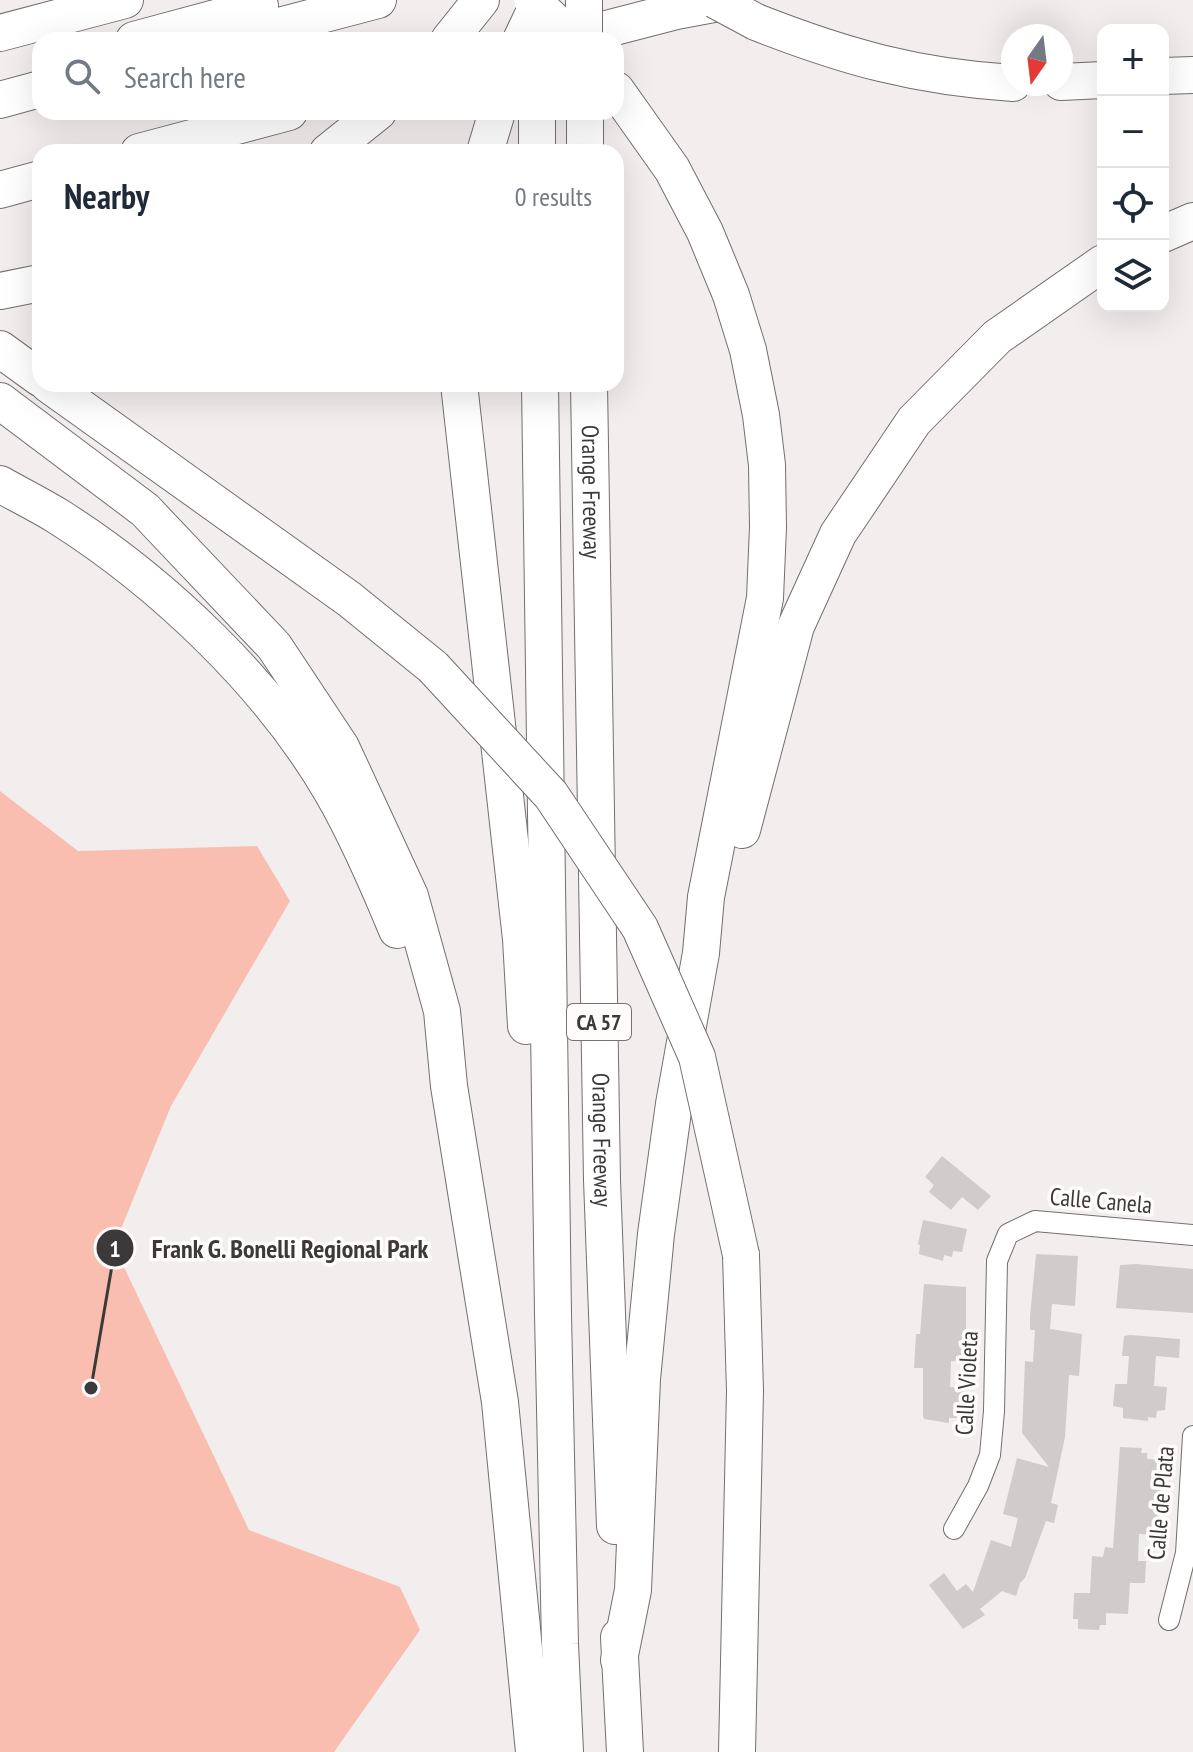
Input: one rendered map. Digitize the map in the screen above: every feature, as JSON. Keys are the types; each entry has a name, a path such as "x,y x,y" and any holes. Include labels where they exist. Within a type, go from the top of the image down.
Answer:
{"highway":[{"path":"0,33 125,0"},
{"path":"164,32 285,0"},
{"path":"256,32 378,0"},
{"path":"455,32 481,0"},
{"path":"524,32 536,0"},
{"path":"536,0 536,32"},
{"path":"536,0 566,32"},
{"path":"584,0 584,32"},
{"path":"715,0 841,53 908,71 1001,82"},
{"path":"595,32 676,11 746,11"},
{"path":"0,76 32,67"},
{"path":"1169,76 1193,75"},
{"path":"1073,81 1097,80"},
{"path":"0,100 32,91"},
{"path":"619,1660 633,1590 642,1379 656,1234 674,1104 701,953 706,897 765,598 767,465 748,350 731,295 705,232 672,169 624,101"},
{"path":"169,144 259,120"},
{"path":"338,144 368,120"},
{"path":"487,144 495,120"},
{"path":"537,120 537,144"},
{"path":"585,120 585,144"},
{"path":"0,190 32,181"},
{"path":"1169,231 1193,221"},
{"path":"701,953 725,895 796,626 838,534 914,421 997,337 1097,267"},
{"path":"0,291 32,285"},
{"path":"59,392 349,599 433,667 551,795 640,928 697,1057 741,1255 745,1391 737,1752"},
{"path":"460,392 521,939 530,1090 553,1314"},
{"name":"Orange Freeway","path":"540,392 553,1314 565,1752"},
{"name":"Orange Freeway","path":"589,392 602,1180 625,1752"},
{"path":"0,401 145,510 274,646 341,747 410,896 442,1011 449,1086 500,1402 534,1752"},
{"path":"0,484 59,517 143,578 230,658 288,726 332,792 386,903 407,955 449,1086"}],"street":[{"name":"Calle Canela","path":"1008,1234 1035,1221 1193,1235"},
{"name":"Calle Violeta","path":"954,1529 978,1486 990,1455 994,1411 997,1261 1008,1234"},
{"name":"Calle de Plata","path":"1169,1620 1186,1553 1193,1436"}],"shaded area":[{"path":"0,791 78,851 257,846 290,901 171,1106 114,1246 249,1530 400,1587 420,1630 334,1752 0,1752"}],"building":[{"path":"942,1156 991,1196 978,1210 962,1197 951,1210 929,1192 934,1185 925,1177"},
{"path":"923,1220 967,1229 962,1252 953,1251 952,1257 944,1255 943,1261 919,1254"},
{"path":"1036,1254 1078,1256 1075,1306 1052,1304 1050,1329 1082,1334 1079,1376 1069,1375 1065,1437 1051,1503 1058,1505 1054,1523 1046,1521 1016,1596 1002,1591 980,1609 985,1615 963,1629 929,1585 944,1573 957,1591 966,1584 973,1592 991,1540 1011,1547 1018,1518 1003,1514 1017,1458 1049,1467 1022,1433 1025,1361 1033,1362 1035,1330 1030,1330 1030,1316"},
{"path":"1120,1265 1193,1269 1193,1313 1116,1308"},
{"path":"924,1284 966,1287 966,1362 951,1361 950,1387 967,1388 965,1411 957,1412 957,1418 949,1418 949,1423 924,1419 923,1368 914,1368"},
{"path":"1124,1336 1180,1339 1179,1358 1156,1356 1154,1386 1167,1387 1165,1410 1157,1411 1156,1418 1148,1417 1148,1421 1123,1418 1123,1408 1113,1406 1115,1384 1127,1384 1129,1356 1122,1356"},
{"path":"1120,1447 1142,1448 1141,1453 1147,1453 1147,1459 1163,1460 1157,1535 1139,1534 1138,1561 1146,1561 1145,1583 1130,1583 1128,1614 1106,1613 1106,1625 1100,1625 1099,1630 1078,1629 1078,1619 1073,1619 1074,1593 1090,1593 1092,1556 1103,1557 1105,1547 1113,1548"}],"place":[{"name":"Frank G. Bonelli Regional Park","path":"91,1388"}]}
